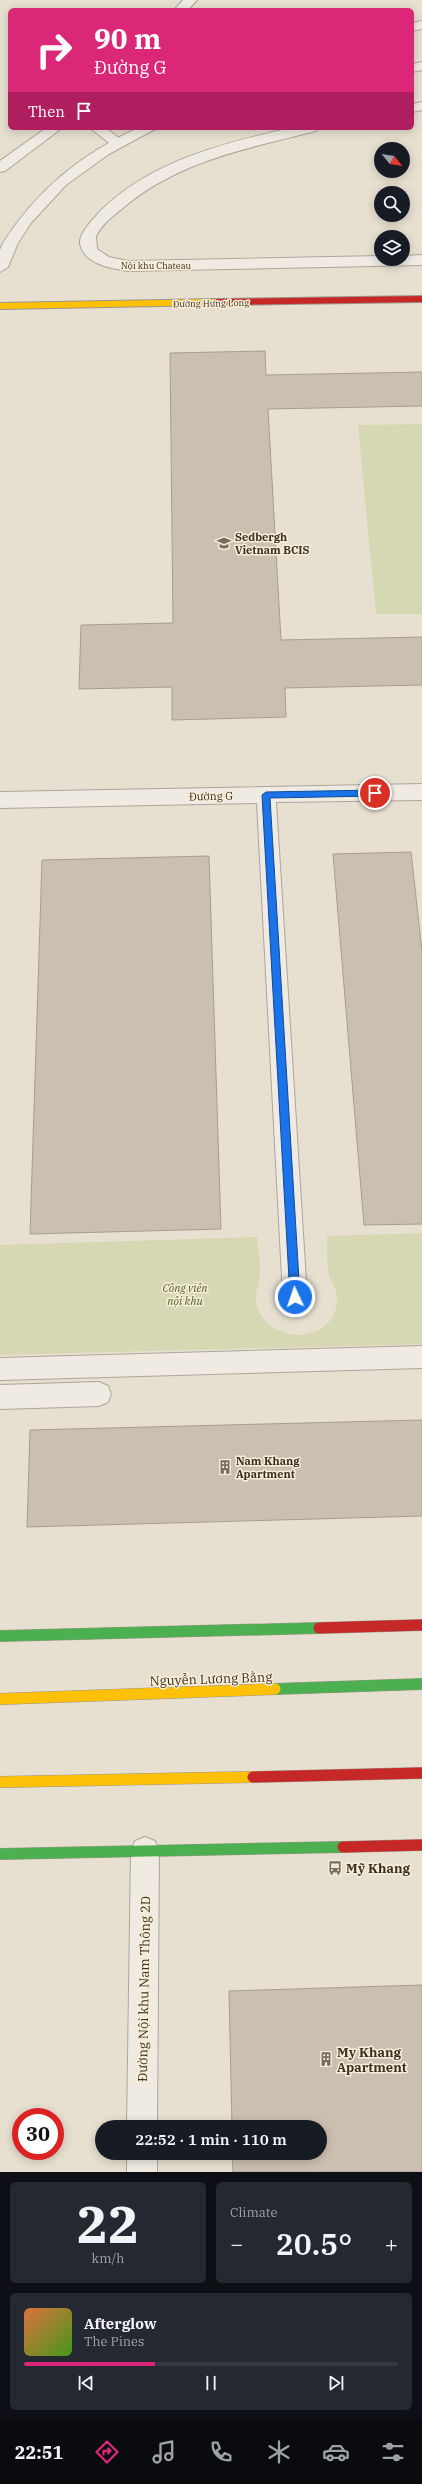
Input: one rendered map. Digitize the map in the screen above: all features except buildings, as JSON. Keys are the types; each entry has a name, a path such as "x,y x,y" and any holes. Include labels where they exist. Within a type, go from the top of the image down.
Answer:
{"main road":[{"name":"Đường Hưng Long","path":"0,306 422,299"},
{"path":"0,1636 422,1626"},
{"name":"Nguyễn Lương Bằng","path":"0,1699 422,1684"},
{"path":"0,1782 422,1773"},
{"path":"0,1854 422,1845"}],"street":[{"path":"183,8 190,0"},
{"path":"0,168 52,130"},
{"path":"100,130 118,143"},
{"path":"0,267 14,237 43,199 80,167 118,143 146,130"},
{"name":"Nội khu Chateau","path":"303,130 222,149 159,177 125,198 101,219 88,237 88,244 91,251 105,262 128,266 422,260"},
{"name":"Đường G","path":"0,800 422,792"},
{"path":"266,795 295,1297"},
{"path":"0,1369 422,1357"},
{"path":"0,1397 99,1394"},
{"name":"Đường Nội khu Nam Thông 2D","path":"142,2120 145,1851"},
{"path":"142,2160 142,2172"}],"green space":[{"path":"422,424 422,614 376,614 358,425"},
{"name":"Công viên nội khu","path":"422,1233 422,1344 0,1355 0,1245 257,1237 260,1258 260,1275 256,1298 258,1309 265,1321 275,1329 288,1334 300,1335 313,1333 324,1327 332,1317 337,1303 336,1292 328,1270 327,1236"}],"traffic: fast":[{"path":"0,1636 319,1628"},
{"path":"275,1689 422,1684"},
{"path":"0,1854 343,1847"}],"traffic: slow":[{"path":"0,306 216,302"},
{"path":"0,1699 275,1689"},
{"path":"0,1782 253,1777"}],"traffic: jam":[{"path":"216,302 422,299"},
{"path":"319,1628 422,1625"},
{"path":"253,1777 422,1773"},
{"path":"343,1847 422,1845"}],"place":[{"name":"Sedbergh Vietnam BCIS","path":"224,543"},
{"name":"Nam Khang Apartment","path":"225,1467"},
{"name":"Mỹ Khang","path":"335,1868"},
{"name":"My Khang Apartment","path":"326,2059"}],"route":[{"path":"295,1297 266,795 375,793"}]}
